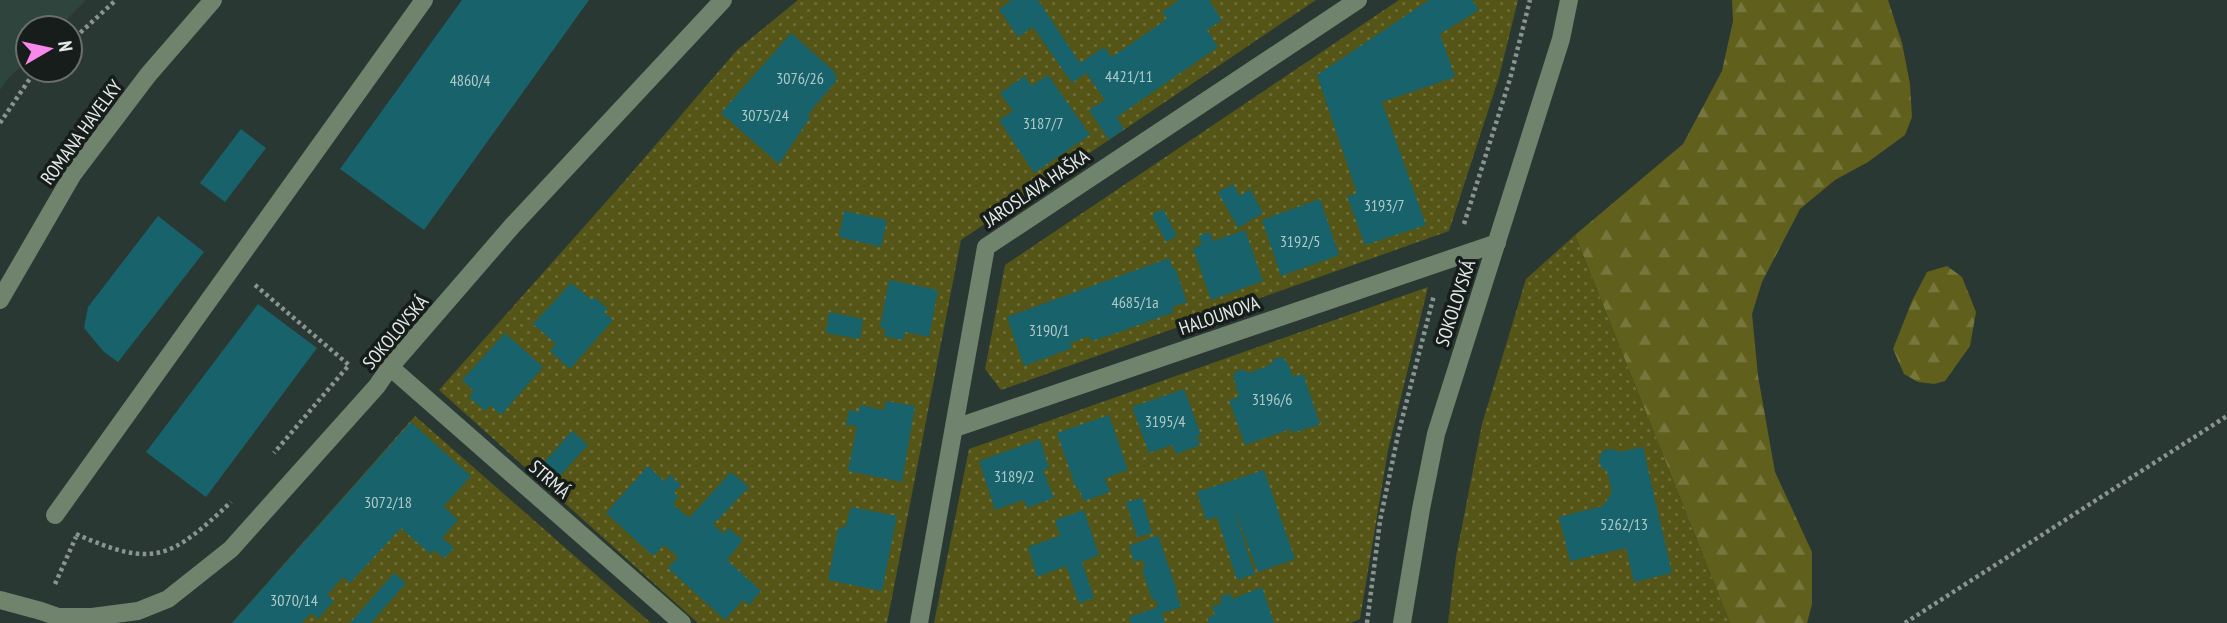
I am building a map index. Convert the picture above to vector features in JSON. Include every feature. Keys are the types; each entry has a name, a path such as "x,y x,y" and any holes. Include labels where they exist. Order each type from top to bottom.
{"street":[{"name":"ROMANA HAVELKY","path":"0,300 73,174 148,75 213,0"},
{"path":"55,515 424,0"},
{"name":"SOKOLOVSKÁ","path":"0,600 41,611 59,620 138,611 168,599 232,549 377,386 390,367 513,225 723,0"},
{"name":"JAROSLAVA HAŠKA","path":"919,623 986,247 1358,0"},
{"name":"SOKOLOVSKÁ","path":"1402,623 1436,435 1561,39 1569,0"},
{"name":"HALOUNOVA","path":"955,428 1497,243"},
{"name":"STRMÁ","path":"390,367 682,623"}],"path":[{"path":"84,29 116,0"},
{"path":"1462,230 1510,79 1530,0"},
{"path":"0,123 26,84"},
{"path":"1367,623 1380,521 1398,435 1442,261"},
{"path":"233,266 349,365 273,454"},
{"path":"1905,623 2227,416"},
{"path":"55,515 77,535 128,554 155,555 182,545 240,494"},
{"path":"55,584 77,535"}],"shaded area":[{"path":"0,0 86,0 72,14 14,14 14,73 0,90"},
{"path":"798,0 1316,0 961,240 887,623 698,623 439,390 737,50"},
{"path":"1399,0 1518,0 1499,77 1449,231 1001,390 985,369 1005,265"},
{"path":"1575,235 1730,623 1448,623 1456,557 1482,424 1526,279"},
{"path":"1428,287 1388,450 1360,619 1350,623 934,623 969,449"},
{"path":"415,416 651,623 232,623"}],"green space":[{"path":"1732,0 1888,0 1902,43 1910,84 1912,117 1905,135 1868,162 1835,180 1800,209 1762,282 1752,314 1758,376 1775,472 1812,552 1812,604 1807,623 1730,623 1575,235 1683,144 1722,71 1733,21"},
{"path":"1947,266 1962,277 1976,312 1970,346 1945,381 1934,384 1918,382 1904,374 1893,349 1927,272"}],"building":[{"path":"462,0 589,0 424,230 340,169"},
{"path":"1012,0 1038,0 1080,63 1104,47 1112,57 1167,19 1162,12 1179,0 1209,0 1222,20 1207,30 1218,47 1117,117 1124,129 1109,140 1089,110 1105,100 1086,73 1072,83 1033,27 1018,37 999,9"},
{"path":"1429,0 1472,0 1479,10 1440,34 1455,77 1382,102 1426,225 1365,245 1347,196 1357,193 1317,75"},
{"path":"791,33 836,73 834,75 838,79 808,114 811,116 779,164 721,113"},
{"path":"1048,75 1090,135 1034,173 999,120 1013,111 1000,93 1025,76 1031,86"},
{"path":"241,129 266,148 225,202 200,183"},
{"path":"1233,184 1240,196 1250,189 1263,213 1238,228 1218,192"},
{"path":"1320,199 1339,255 1281,276 1262,220"},
{"path":"1163,209 1177,236 1166,242 1152,215"},
{"path":"844,211 887,220 881,247 839,237"},
{"path":"158,216 204,252 118,362 104,352 84,328 88,307"},
{"path":"1245,230 1263,281 1211,300 1193,248 1202,245 1199,236 1210,232 1213,241"},
{"path":"1169,258 1187,302 1172,307 1174,312 1091,341 1089,336 1070,343 1072,348 1024,366 1007,317"},
{"path":"889,280 938,290 929,337 905,332 903,340 884,336 886,329 880,328"},
{"path":"571,283 608,309 604,312 613,320 570,369 550,351 556,344 533,324"},
{"path":"258,304 317,348 206,497 146,452"},
{"path":"829,312 863,319 860,339 826,333"},
{"path":"505,333 543,367 501,415 490,405 485,411 469,397 474,391 462,380"},
{"path":"1281,357 1287,362 1293,377 1303,374 1320,424 1293,433 1291,429 1245,445 1229,400 1239,397 1233,375 1239,370 1249,373 1270,365 1274,359"},
{"path":"1184,389 1201,435 1197,436 1200,445 1176,454 1172,445 1149,453 1132,407"},
{"path":"886,401 915,406 902,482 848,471 857,426 846,425 849,410 859,412 860,405 884,410"},
{"path":"1109,415 1128,470 1105,478 1110,492 1084,501 1078,487 1076,488 1057,433"},
{"path":"411,422 471,476 444,506 436,499 458,520 442,538 454,548 444,558 435,551 429,553 401,528 350,583 343,577 327,595 334,601 318,619 311,613 302,623 232,623"},
{"path":"572,431 588,445 549,488 534,474"},
{"path":"1040,439 1049,468 1043,470 1054,498 1027,508 1024,500 995,510 979,461"},
{"path":"1643,447 1672,573 1634,582 1626,548 1570,561 1559,517 1603,506 1612,492 1607,471 1601,467 1599,458 1604,450 1613,449 1619,452"},
{"path":"648,466 664,481 670,475 681,485 674,492 678,497 673,504 689,518 731,472 749,487 713,525 724,534 728,528 743,540 727,560 761,591 749,605 743,600 725,620 668,568 678,557 664,545 653,556 606,513"},
{"path":"1264,470 1295,559 1258,572 1232,503 1255,574 1237,580 1217,517 1206,520 1197,492"},
{"path":"1142,498 1152,533 1137,537 1126,502"},
{"path":"851,507 897,516 882,591 828,580 838,529 846,526"},
{"path":"1084,510 1099,555 1082,562 1094,598 1079,603 1066,566 1037,577 1028,547 1060,536 1055,520"},
{"path":"1158,535 1181,607 1162,613 1165,623 1131,623 1129,617 1158,607 1155,599 1152,600 1142,569 1145,568 1142,559 1134,562 1129,546"},
{"path":"394,573 406,583 371,623 350,623"},
{"path":"1262,587 1274,623 1209,623 1207,618 1215,615 1212,607 1222,603 1220,597 1230,593 1232,599"}]}
